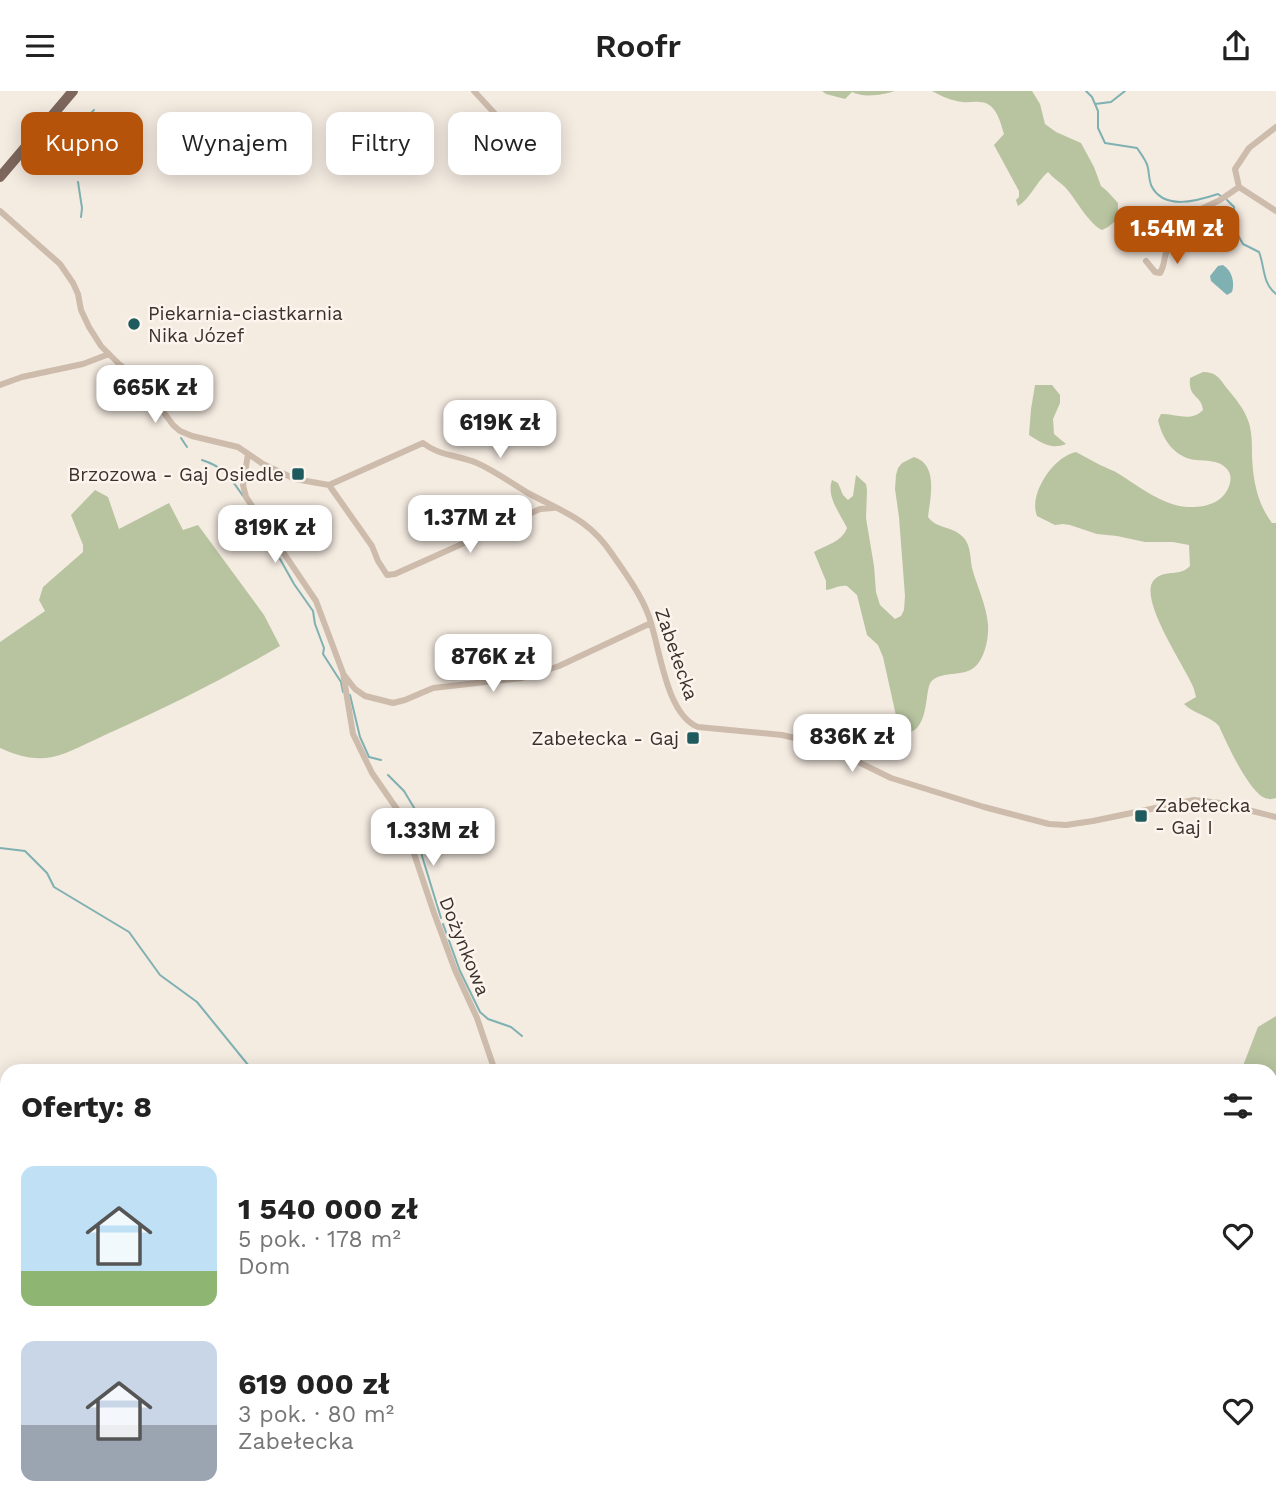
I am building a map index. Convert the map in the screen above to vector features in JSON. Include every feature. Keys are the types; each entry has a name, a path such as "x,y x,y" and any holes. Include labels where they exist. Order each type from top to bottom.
{"main road":[{"path":"0,177 71,92"}],"street":[{"path":"474,91 493,112"},
{"path":"1276,127 1249,148 1235,169 1239,187 1276,211"},
{"path":"1136,221 1159,232 1172,230 1199,210 1239,187"},
{"path":"1146,261 1155,272 1160,273 1169,246 1199,210"},
{"path":"0,211 60,264 73,283 81,310 101,346 139,379 161,411 180,431 204,440 231,444 263,464 295,479 329,485 372,546 387,575 396,574 540,509 555,508"},
{"path":"0,385 22,377 83,365 109,354"},
{"name":"Zabełecka","path":"329,485 423,443 440,454 460,457 480,465 576,518 595,532 633,586 647,611 673,699 682,716 698,727 782,735 803,740 842,754 891,778 1049,824 1066,825 1093,821 1194,800 1220,803 1276,817"},
{"name":"Dożynkowa","path":"248,454 243,485 246,497 316,601 343,673 353,734 372,773 401,815 434,913 493,1064"},
{"path":"343,673 355,689 365,696 393,703 433,688 523,678 559,666 651,623"}],"green space":[{"path":"822,91 895,91 873,95 852,92 845,99"},
{"path":"932,91 1032,91 1040,104 1045,124 1081,143 1101,186 1118,203 1118,219 1102,230 1097,227 1065,187 1048,172 1018,206 1016,200 1019,191 994,145 1004,134 993,109 985,103 955,101"},
{"path":"1203,372 1219,378 1245,413 1251,431 1257,491 1267,515 1272,523 1276,523 1276,798 1272,799 1265,798 1252,786 1219,726 1184,704 1196,697 1194,689 1164,633 1152,601 1151,588 1159,576 1182,571 1190,566 1189,545 1145,542 1097,534 1070,525 1055,525 1037,516 1035,507 1036,497 1045,477 1059,461 1076,452 1169,503 1194,507 1219,500 1230,483 1228,470 1212,461 1182,456 1166,440 1158,420 1161,414 1188,417 1203,410 1191,390 1190,378"},
{"path":"1035,385 1052,385 1060,395 1060,403 1053,419 1054,434 1066,444 1051,446 1029,435"},
{"path":"914,457 922,461 930,474 928,517 936,524 960,534 968,545 972,568 986,611 988,631 985,650 976,666 932,681 921,722 912,732 904,733 897,720 883,657 878,645 867,635 857,595 847,586 826,590 826,581 814,552 838,540 847,528 832,499 832,480 838,483 848,500 853,496 856,475 866,484 866,518 880,605 895,619 901,616 905,596 896,475 902,463"},
{"path":"95,490 108,497 119,529 169,503 183,530 198,525 264,615 280,646 195,693 72,750 45,758 19,755 0,748 0,642 45,611 39,600 43,587 83,552 83,545 71,515"},
{"path":"1276,1016 1276,1064 1244,1064 1258,1027"}],"water":[{"path":"1223,265 1229,270 1233,281 1232,292 1227,295 1211,281 1210,276 1218,266"}],"waterway":[{"path":"1086,91 1098,111 1098,128 1105,143 1137,148 1146,163 1151,185 1156,193 1172,201 1181,202 1218,194 1222,197"},
{"path":"1095,104 1111,102 1125,91"},
{"path":"78,182 81,217"},
{"path":"1227,200 1234,207 1235,230 1243,244 1259,252 1266,280 1276,294"},
{"path":"181,438 187,447"},
{"path":"202,460 226,473 243,496"},
{"path":"261,524 269,542"},
{"path":"280,559 313,611 324,648 323,654 341,682 343,692"},
{"path":"350,695 360,737 369,757 381,760"},
{"path":"388,775 404,791 419,816 422,856 441,918"},
{"path":"0,848 25,851 47,873 54,887 129,932 160,975 197,1002 247,1064"},
{"path":"443,924 460,971 480,1012 488,1019 511,1027 522,1036"}],"place":[{"name":"Piekarnia-ciastkarnia Nika Józef","path":"134,324"},
{"name":"Brzozowa - Gaj Osiedle","path":"298,474"},
{"name":"Zabełecka - Gaj","path":"693,738"},
{"name":"Zabełecka - Gaj I","path":"1141,816"}]}
